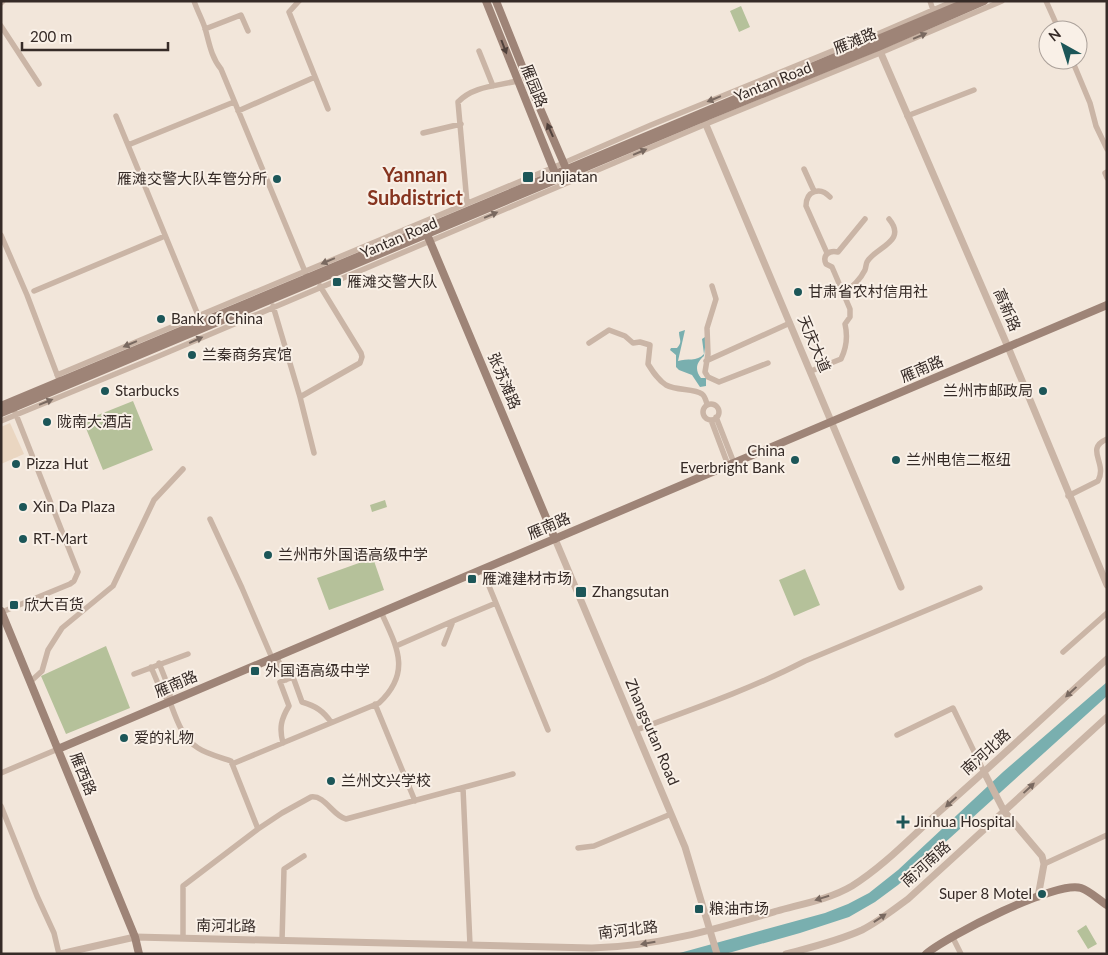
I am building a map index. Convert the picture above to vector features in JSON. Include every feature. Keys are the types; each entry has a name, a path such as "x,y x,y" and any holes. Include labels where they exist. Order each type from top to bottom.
{"main road":[{"name":"雁园路","path":"486,1 556,177"},
{"name":"Yantan Road","path":"878,47 930,14 969,1"},
{"name":"雁滩路","path":"567,169 703,118 878,47 984,1"},
{"name":"雁园路","path":"500,3 526,76 567,169"},
{"name":"Yantan Road","path":"1,406 309,281 556,177 567,169"},
{"name":"张苏滩路","path":"426,232 555,539"},
{"name":"Yantan Road","path":"1,413 15,411 60,382 214,313 309,281"},
{"name":"雁南路","path":"58,749 1107,305"},
{"name":"雁西路","path":"1,612 136,937 139,950"},
{"path":"926,954 952,936 1038,897 1066,888 1080,888 1107,905"}],"street":[{"path":"194,1 205,29 207,41 221,69 309,281"},
{"path":"299,1 289,12 328,109"},
{"path":"930,1 930,14"},
{"name":"Yantan Road","path":"60,382 198,315 214,313 305,270 426,232 467,203 556,177 567,169 650,125 930,14 954,1"},
{"path":"878,47 1002,1"},
{"path":"1046,1 1055,20"},
{"path":"205,29 241,15 248,31"},
{"path":"1,26 39,84"},
{"name":"高新路","path":"878,47 1008,347 1068,496 1107,585"},
{"path":"479,52 493,86"},
{"path":"1076,70 1090,103 1096,126 1107,149"},
{"path":"238,111 315,77"},
{"path":"467,203 458,102 464,96 486,86 517,81"},
{"path":"908,116 974,90"},
{"path":"128,145 234,102"},
{"path":"116,116 198,315"},
{"name":"Yantan Road","path":"1,421 15,411 159,356 320,286 426,232 703,118"},
{"name":"天庆大道","path":"703,118 901,586"},
{"path":"423,133 461,124"},
{"path":"804,169 814,191"},
{"path":"1107,172 1105,173 1107,178"},
{"path":"827,253 806,206 808,197 814,191 823,191 830,197"},
{"path":"811,371 841,358 847,342 845,324 851,313 832,267 824,262 824,257 832,251 838,252 865,219"},
{"path":"843,293 852,288 860,278 867,261 890,242 893,237 894,227 888,219"},
{"path":"1,235 27,295 60,382"},
{"path":"34,291 165,236"},
{"path":"300,397 347,371 362,360 361,353 320,286"},
{"path":"712,286 716,299 707,328 708,354 705,372 713,380 720,382 768,363"},
{"path":"273,306 300,397 314,453"},
{"path":"706,361 790,323"},
{"path":"589,343 609,330 625,336 633,342 650,345 648,364 657,378 677,390 700,393 704,396 707,404"},
{"path":"707,404 716,406 719,412 714,419"},
{"path":"707,404 703,409 703,415 708,419 714,419"},
{"path":"1,612 70,584 74,581 78,572 15,411"},
{"path":"714,419 731,464"},
{"path":"1068,496 1098,481 1102,471 1097,448 1101,442 1107,439"},
{"path":"30,682 44,667 48,650 62,628 113,586 154,500 183,469"},
{"path":"210,519 286,680"},
{"name":"Zhangsutan Road","path":"555,539 685,847 717,954"},
{"path":"482,570 548,730"},
{"path":"636,730 788,670 805,661 980,588"},
{"path":"396,646 496,603"},
{"path":"232,764 375,704 389,693 396,678 399,664 396,646 381,612"},
{"path":"1064,652 1107,613"},
{"path":"444,644 453,621"},
{"path":"134,674 159,663 188,654"},
{"name":"南河北路","path":"59,954 136,937 470,945 513,950 618,948 710,931 830,896 851,886 872,872 986,776 1107,659"},
{"path":"159,663 170,690 170,702"},
{"path":"151,667 162,693 170,702 184,734 191,743 199,750 231,762 258,829"},
{"path":"283,742 280,733 281,724 289,706 280,682 293,677 302,702 314,705 324,712 331,722"},
{"path":"375,704 415,801"},
{"path":"897,734 953,708 1004,811 1042,856 1044,864 1038,897"},
{"name":"南河南路","path":"786,954 838,939 863,929 908,899 1107,717"},
{"name":"雁南路","path":"1,773 58,749"},
{"path":"183,938 183,886 258,829 311,797 316,796 336,814 346,819 513,774"},
{"path":"463,788 470,945"},
{"path":"1,806 37,896 54,932 59,954"},
{"path":"578,848 594,846 671,814"},
{"path":"1044,864 1107,835"},
{"path":"282,941 284,869 304,856"},
{"path":"952,936 961,954"}],"green space":[{"path":"741,6 750,27 739,32 730,11"},
{"path":"133,401 153,450 103,470 83,421"},
{"path":"385,500 387,507 372,512 370,505"},
{"path":"373,558 384,590 329,610 317,578"},
{"path":"805,569 820,605 794,616 779,580"},
{"path":"106,646 130,708 66,734 41,676"},
{"path":"1086,925 1097,944 1088,949 1077,931"}],"shaded area":[{"path":"10,423 24,454 1,464 1,427"}],"water":[{"path":"685,330 678,361 695,359 704,354 702,339 705,337 704,356 698,363 697,369 701,378 706,378 706,386 700,387 692,375 676,367 676,355 670,350 679,346 679,332"},
{"path":"1107,682 1107,696 898,885 875,902 849,917 725,954 676,954 825,913 869,893 898,870 1003,772"}],"place":[{"name":"Junjiatan","path":"528,177"},
{"name":"雁滩交警大队车管分所","path":"277,179"},
{"name":"雁滩交警大队","path":"337,282"},
{"name":"甘肃省农村信用社","path":"798,292"},
{"name":"Bank of China","path":"161,319"},
{"name":"兰秦商务宾馆","path":"192,355"},
{"name":"Starbucks","path":"105,391"},
{"name":"兰州市邮政局","path":"1043,391"},
{"name":"陇南大酒店","path":"47,422"},
{"name":"China Everbright Bank","path":"795,460"},
{"name":"兰州电信二枢纽","path":"896,460"},
{"name":"Pizza Hut","path":"16,464"},
{"name":"Xin Da Plaza","path":"23,507"},
{"name":"RT-Mart","path":"23,539"},
{"name":"兰州市外国语高级中学","path":"268,555"},
{"name":"雁滩建材市场","path":"472,579"},
{"name":"Zhangsutan","path":"581,592"},
{"name":"欣大百货","path":"14,605"},
{"name":"外国语高级中学","path":"255,671"},
{"name":"爱的礼物","path":"124,738"},
{"name":"兰州文兴学校","path":"331,781"},
{"name":"Jinhua Hospital","path":"903,822"},
{"name":"Super 8 Motel","path":"1042,894"},
{"name":"粮油市场","path":"699,909"}],"district":[{"name":"Yannan Subdistrict","path":"415,186"}]}
